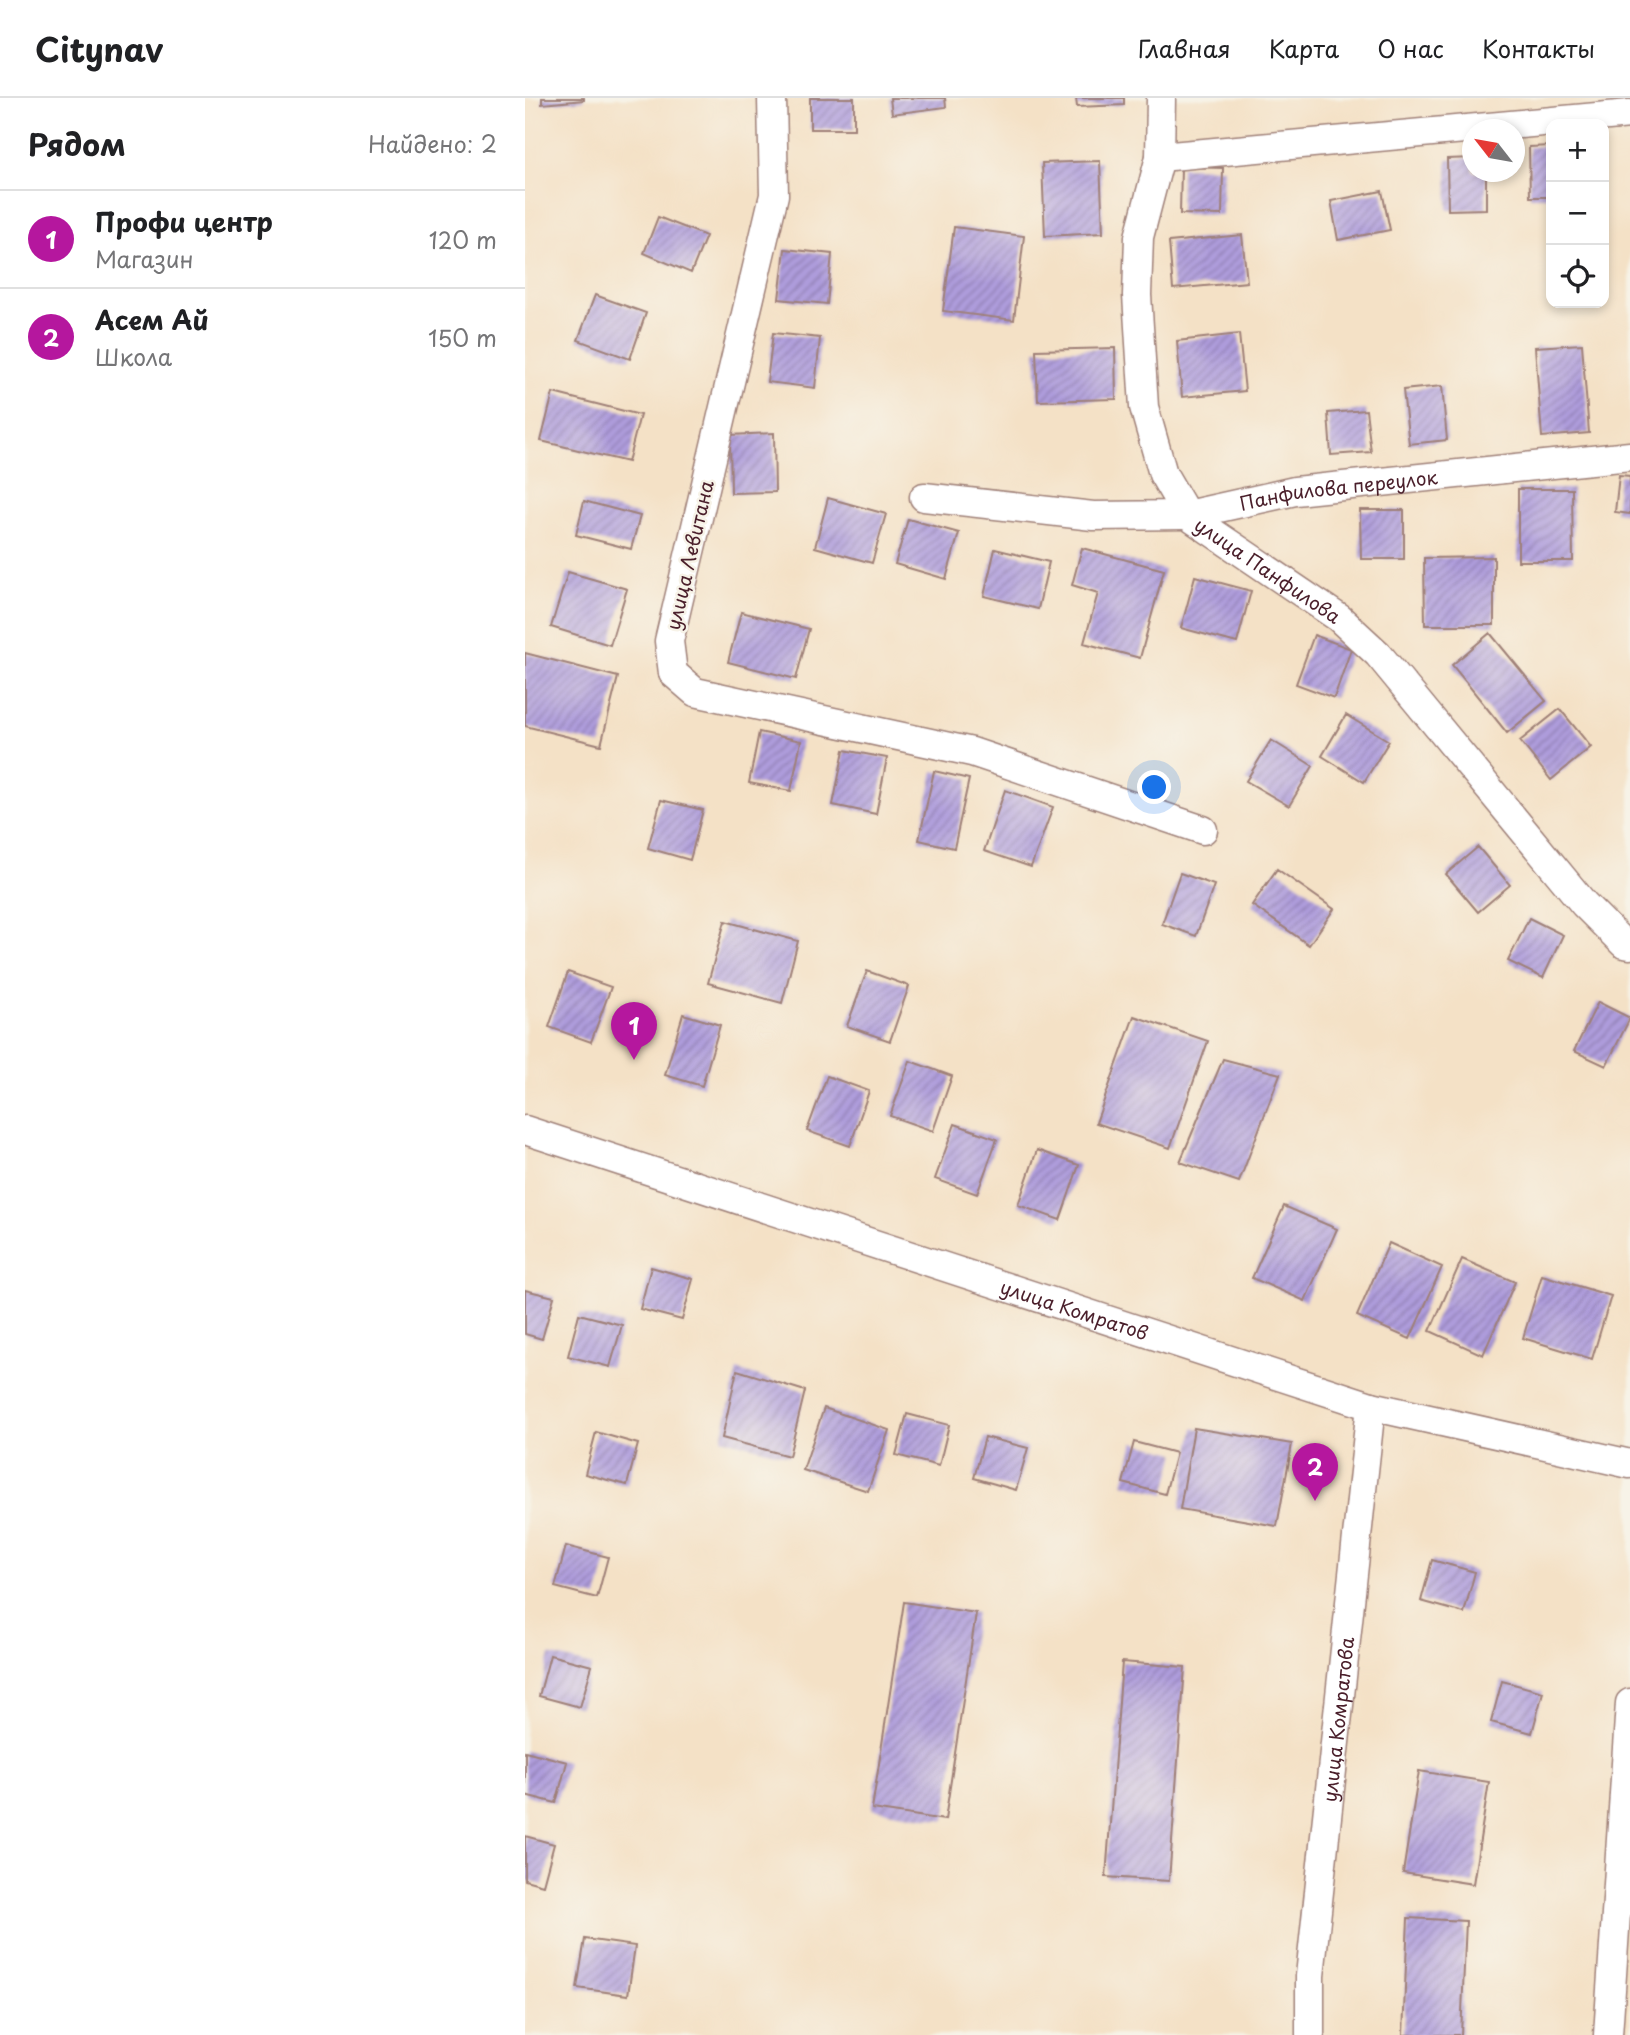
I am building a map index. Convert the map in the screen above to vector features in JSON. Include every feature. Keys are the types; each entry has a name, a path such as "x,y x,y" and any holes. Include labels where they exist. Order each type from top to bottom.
{"street":[{"name":"улица Левитана","path":"772,98 774,195 669,641 673,673 695,692 972,752 1203,830"},
{"name":"улица Панфилова","path":"1161,98 1160,157 1139,237 1137,295 1144,407 1163,474 1187,515 1339,618 1378,654 1584,904 1624,944 1630,946"},
{"path":"1160,157 1630,114"},
{"name":"Панфилова переулок","path":"924,497 1093,516 1187,515 1295,491 1630,456"},
{"name":"улица Комратов","path":"525,1130 1371,1406 1630,1464"},
{"name":"улица Комратова","path":"1310,2035 1310,1976 1371,1406"},
{"path":"1608,2035 1630,1703"}],"building":[{"path":"542,98 584,98 584,100 542,104"},
{"path":"810,98 854,98 854,129 810,129"},
{"path":"890,98 945,98 946,107 892,114"},
{"path":"1076,98 1124,98 1124,105 1077,107"},
{"path":"1546,146 1546,197 1530,197 1529,147"},
{"path":"1462,158 1462,182 1486,182 1486,209 1448,210 1447,159"},
{"path":"1100,161 1103,233 1045,236 1042,163"},
{"path":"1181,167 1223,168 1222,215 1180,214"},
{"path":"1382,191 1390,230 1338,240 1331,201"},
{"path":"658,217 706,236 691,273 644,253"},
{"path":"954,227 1024,236 1014,320 943,311"},
{"path":"1242,235 1247,282 1173,289 1169,242"},
{"path":"785,249 832,254 827,304 779,299"},
{"path":"595,295 646,313 630,359 578,340"},
{"path":"773,333 820,338 815,388 767,382"},
{"path":"1239,334 1245,391 1182,397 1177,341"},
{"path":"1582,344 1589,433 1542,437 1535,347"},
{"path":"1115,348 1116,399 1038,401 1036,350"},
{"path":"1442,386 1447,440 1409,444 1403,390"},
{"path":"553,393 640,415 628,462 541,441"},
{"path":"1366,410 1371,452 1331,455 1328,413"},
{"path":"774,433 775,492 731,493 730,435"},
{"path":"1619,475 1630,476 1630,514 1615,512"},
{"path":"1518,489 1572,489 1573,561 1518,561"},
{"path":"828,498 886,514 872,563 815,547"},
{"path":"584,501 640,516 631,549 576,535"},
{"path":"1360,510 1404,510 1404,559 1361,559"},
{"path":"908,519 959,533 946,579 895,564"},
{"path":"1082,548 1164,570 1140,658 1084,643 1098,593 1072,585"},
{"path":"995,549 1049,562 1038,609 984,596"},
{"path":"1494,557 1494,625 1425,625 1424,558"},
{"path":"568,572 627,589 610,645 551,627"},
{"path":"1195,576 1251,591 1237,643 1181,628"},
{"path":"741,612 809,629 796,679 728,662"},
{"path":"1490,633 1546,701 1507,733 1452,665"},
{"path":"1314,635 1351,649 1334,698 1296,684"},
{"path":"525,653 618,677 601,745 525,726"},
{"path":"1560,709 1591,747 1551,780 1520,741"},
{"path":"1346,715 1389,741 1364,782 1322,756"},
{"path":"759,732 801,741 791,791 749,783"},
{"path":"1271,740 1313,766 1289,806 1246,781"},
{"path":"844,750 887,758 876,814 833,805"},
{"path":"934,771 969,779 954,848 919,840"},
{"path":"1005,790 1053,807 1031,867 984,851"},
{"path":"661,800 703,810 690,860 648,848"},
{"path":"1478,847 1510,885 1478,912 1446,874"},
{"path":"1277,869 1334,909 1309,945 1252,905"},
{"path":"1180,873 1214,885 1196,936 1162,924"},
{"path":"1529,918 1563,935 1543,978 1508,961"},
{"path":"725,921 798,941 782,1003 708,983"},
{"path":"867,971 909,986 890,1041 847,1026"},
{"path":"568,972 611,987 591,1042 549,1027"},
{"path":"1598,1002 1630,1018 1606,1066 1574,1051"},
{"path":"683,1014 720,1025 702,1086 665,1075"},
{"path":"1134,1016 1208,1041 1170,1148 1096,1123"},
{"path":"1223,1059 1280,1074 1239,1182 1180,1162"},
{"path":"910,1061 952,1076 933,1131 890,1116"},
{"path":"827,1076 869,1091 850,1146 807,1131"},
{"path":"955,1124 997,1139 977,1194 935,1179"},
{"path":"1037,1150 1079,1165 1060,1220 1018,1205"},
{"path":"1284,1206 1337,1229 1305,1301 1252,1278"},
{"path":"1389,1243 1442,1267 1410,1339 1357,1316"},
{"path":"1462,1259 1515,1282 1483,1355 1430,1331"},
{"path":"651,1267 693,1279 682,1320 640,1309"},
{"path":"1542,1275 1611,1296 1592,1359 1523,1338"},
{"path":"525,1290 554,1297 542,1339 525,1334"},
{"path":"579,1314 622,1325 610,1367 568,1356"},
{"path":"737,1370 805,1391 789,1456 722,1438"},
{"path":"824,1408 889,1430 868,1491 803,1470"},
{"path":"907,1414 949,1425 939,1466 896,1455"},
{"path":"1194,1428 1292,1444 1277,1526 1180,1509"},
{"path":"596,1432 638,1444 627,1485 585,1474"},
{"path":"985,1437 1028,1448 1016,1490 974,1478"},
{"path":"1134,1442 1176,1453 1165,1494 1123,1483"},
{"path":"566,1546 608,1557 597,1598 555,1587"},
{"path":"1432,1560 1475,1572 1464,1613 1421,1601"},
{"path":"904,1602 976,1613 945,1820 872,1809"},
{"path":"550,1655 592,1666 580,1707 539,1696"},
{"path":"1122,1662 1185,1667 1169,1881 1106,1877"},
{"path":"1502,1681 1543,1692 1532,1733 1491,1722"},
{"path":"525,1751 567,1762 556,1803 525,1795"},
{"path":"1419,1771 1489,1782 1473,1884 1403,1873"},
{"path":"525,1836 554,1844 543,1885 525,1880"},
{"path":"1408,1918 1466,1921 1461,2035 1403,2035"},
{"path":"585,1939 635,1946 628,1995 577,1988"}],"place":[{"name":"Профи центр","path":"634,1060"},
{"name":"Асем Ай","path":"1315,1501"}]}
